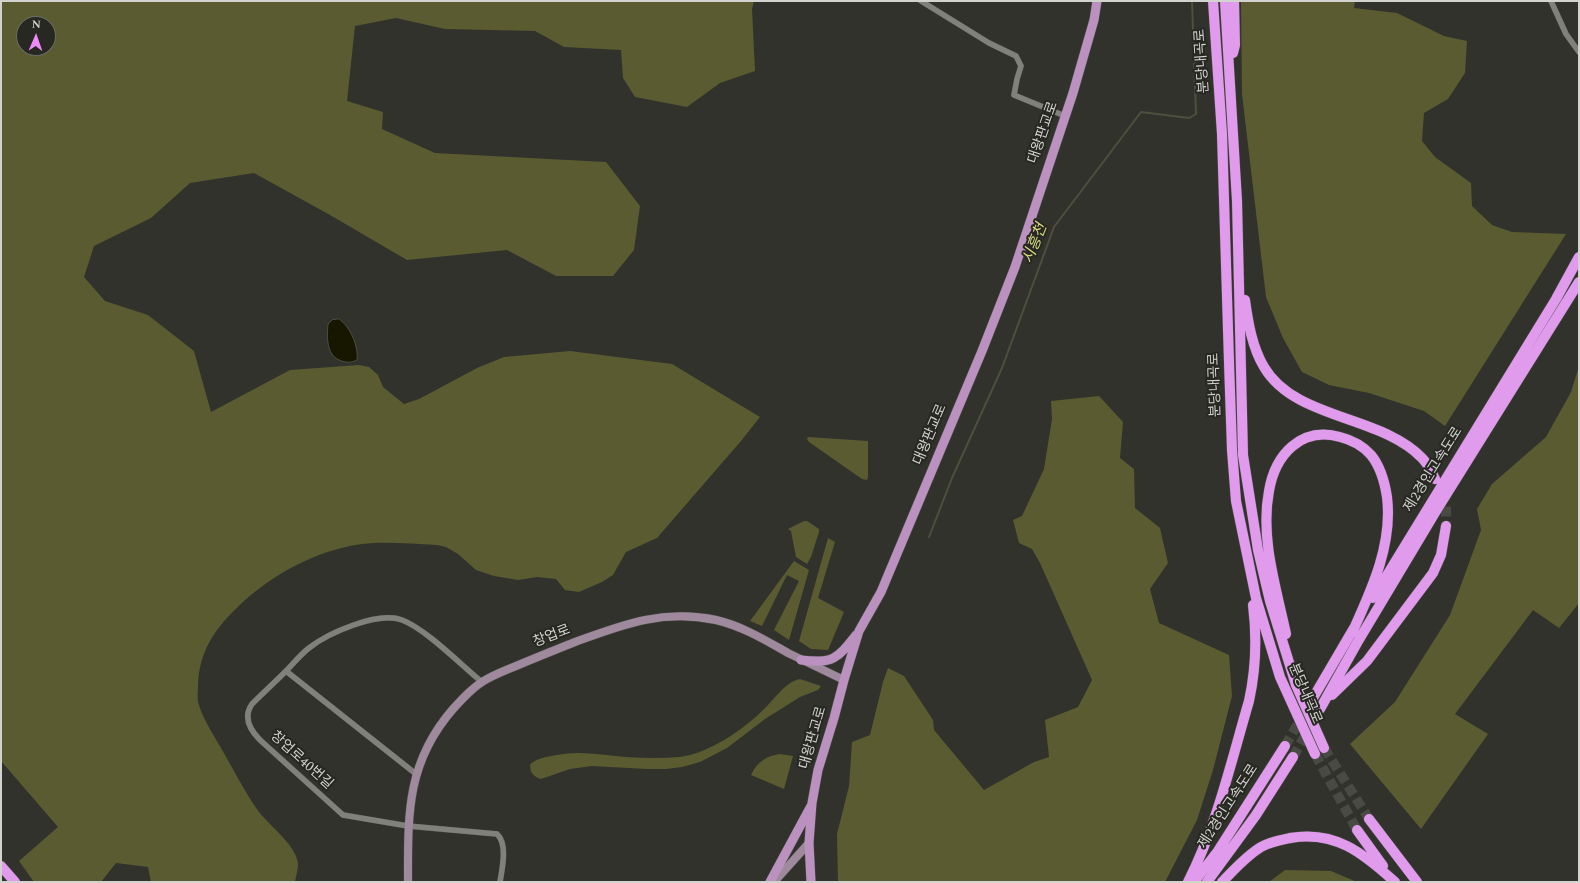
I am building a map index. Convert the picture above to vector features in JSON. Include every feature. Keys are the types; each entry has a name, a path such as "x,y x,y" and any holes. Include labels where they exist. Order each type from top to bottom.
{"highway":[{"name":"분당내곡로","path":"1213,1 1222,134 1232,450 1236,501 1256,598 1280,677 1315,754"},
{"name":"분당내곡로","path":"1225,1 1237,201 1243,455 1260,558 1270,601 1296,685 1324,748"},
{"path":"1230,68 1235,45 1234,1"},
{"name":"제2경인고속도로","path":"1313,698 1552,306 1579,257"},
{"path":"1239,263 1252,337 1263,365 1273,379 1288,392 1321,409 1359,423 1399,441 1422,458 1435,478"},
{"name":"제2경인고속도로","path":"1446,526 1441,555 1433,573 1367,661 1322,706 1357,643 1436,510 1579,282"},
{"path":"1296,685 1267,543 1267,503 1271,479 1280,459 1302,439 1320,434 1338,436 1351,440 1372,456 1381,475 1387,498 1384,548 1378,574 1352,633"},
{"path":"1188,882 1210,831 1221,798 1252,685 1256,653 1256,635 1247,557"},
{"name":"제2경인고속도로","path":"1194,882 1218,851 1285,746"},
{"name":"제2경인고속도로","path":"1207,882 1256,815 1293,757"},
{"path":"1369,819 1417,882"},
{"path":"1357,830 1395,882"},
{"path":"1222,882 1243,860 1261,847 1285,839 1309,836 1332,839 1354,850 1377,866 1395,882"},
{"path":"1,866 15,882"},
{"path":"1,874 7,882"}],"main road":[{"name":"대왕판교로","path":"811,882 809,844 812,803 818,770 859,631 881,592 982,351 1015,267 1085,53 1094,20 1097,1"},
{"path":"801,660 825,661 836,657 859,631"},
{"path":"770,882 812,803"}],"street":[{"path":"921,1 989,43 1016,56 1021,66 1016,79 1014,95 1065,116"},
{"path":"1552,1 1566,34 1579,52"},
{"name":"창업로","path":"408,882 408,826 411,794 416,774 431,738 458,704 482,682 493,676 557,649 613,628 657,617 694,617 717,621 764,639 801,660 844,680"},
{"name":"창업로40번길","path":"482,682 407,622 392,618 376,619 332,635 308,649 250,707 248,712 248,721 254,734 342,814 408,826 496,834 502,840 500,882"},
{"path":"286,671 416,774"},
{"path":"774,882 809,844"}],"green space":[{"path":"1,1 754,1 752,9 755,71 720,83 687,107 635,97 623,78 621,50 564,47 535,31 445,29 396,18 355,26 347,101 383,112 382,129 435,153 606,162 640,206 634,250 613,276 556,276 507,250 407,260 254,173 190,183 151,218 94,246 84,277 105,301 148,315 194,351 211,412 290,370 359,365 369,367 378,375 383,387 404,404 419,399 477,368 504,357 570,351 672,364 760,417 657,538 626,552 613,575 602,582 579,592 565,590 556,579 537,577 518,580 494,576 476,570 458,554 446,547 405,543 373,543 338,549 320,555 287,570 257,590 225,620 211,639 202,661 199,673 198,701 206,721 250,798 259,812 293,850 298,864 295,882 151,882 148,867 116,863 101,882 34,882 19,861 58,827 1,761"},
{"path":"1241,1 1355,1 1354,8 1397,13 1444,36 1467,41 1465,73 1448,99 1424,113 1422,141 1435,157 1471,183 1472,206 1492,225 1512,232 1566,234 1445,426 1424,411 1369,393 1329,385 1302,372 1283,338 1266,297 1242,94"},
{"path":"1579,366 1579,603 1559,628 1533,610 1455,714 1488,734 1421,829 1350,744 1395,702 1450,615 1481,530 1477,509 1492,484 1546,437 1571,392"},
{"path":"1099,396 1123,422 1120,458 1134,469 1135,508 1160,528 1168,563 1150,589 1159,623 1229,655 1232,696 1213,770 1197,820 1165,882 838,882 837,834 849,786 852,742 870,735 888,668 904,676 933,720 934,730 984,790 1034,762 1049,757 1045,720 1078,707 1092,680 1040,563 1032,549 1019,543 1013,520 1022,516 1044,469 1052,419 1051,401"},
{"path":"808,437 868,441 867,480 862,479 809,442 807,439"},
{"path":"807,521 819,529 811,557 807,564 796,557 791,531 788,529"},
{"path":"828,538 835,542 818,598 844,612 828,650 811,649 799,641"},
{"path":"794,561 809,570 789,640 774,630 799,581 787,575 762,626 750,621"},
{"path":"800,679 821,686 818,690 800,697 765,719 727,748 700,762 682,767 666,769 592,766 570,769 541,779 534,776 531,770 530,765 533,762 545,757 560,754 582,753 661,758 679,757 702,751 724,740 746,725 755,718 785,687"},
{"path":"780,754 793,756 784,789 751,775 762,760 770,756"},
{"path":"1285,870 1331,871 1357,882 1269,882"}],"shaded area":[{"path":"339,319 347,327 353,337 357,349 357,360 355,361 344,362 339,360 332,354 328,344 328,324 332,320"}],"waterway":[{"name":"시흥천","path":"929,537 952,478 1002,368 1054,227 1141,112 1189,118 1196,114 1192,1"}],"tunnel":[{"path":"1442,492 1446,505 1446,526"},
{"path":"1285,746 1313,698"},
{"path":"1293,757 1320,709"},
{"path":"1324,748 1369,819"},
{"path":"1315,754 1357,830"}]}
